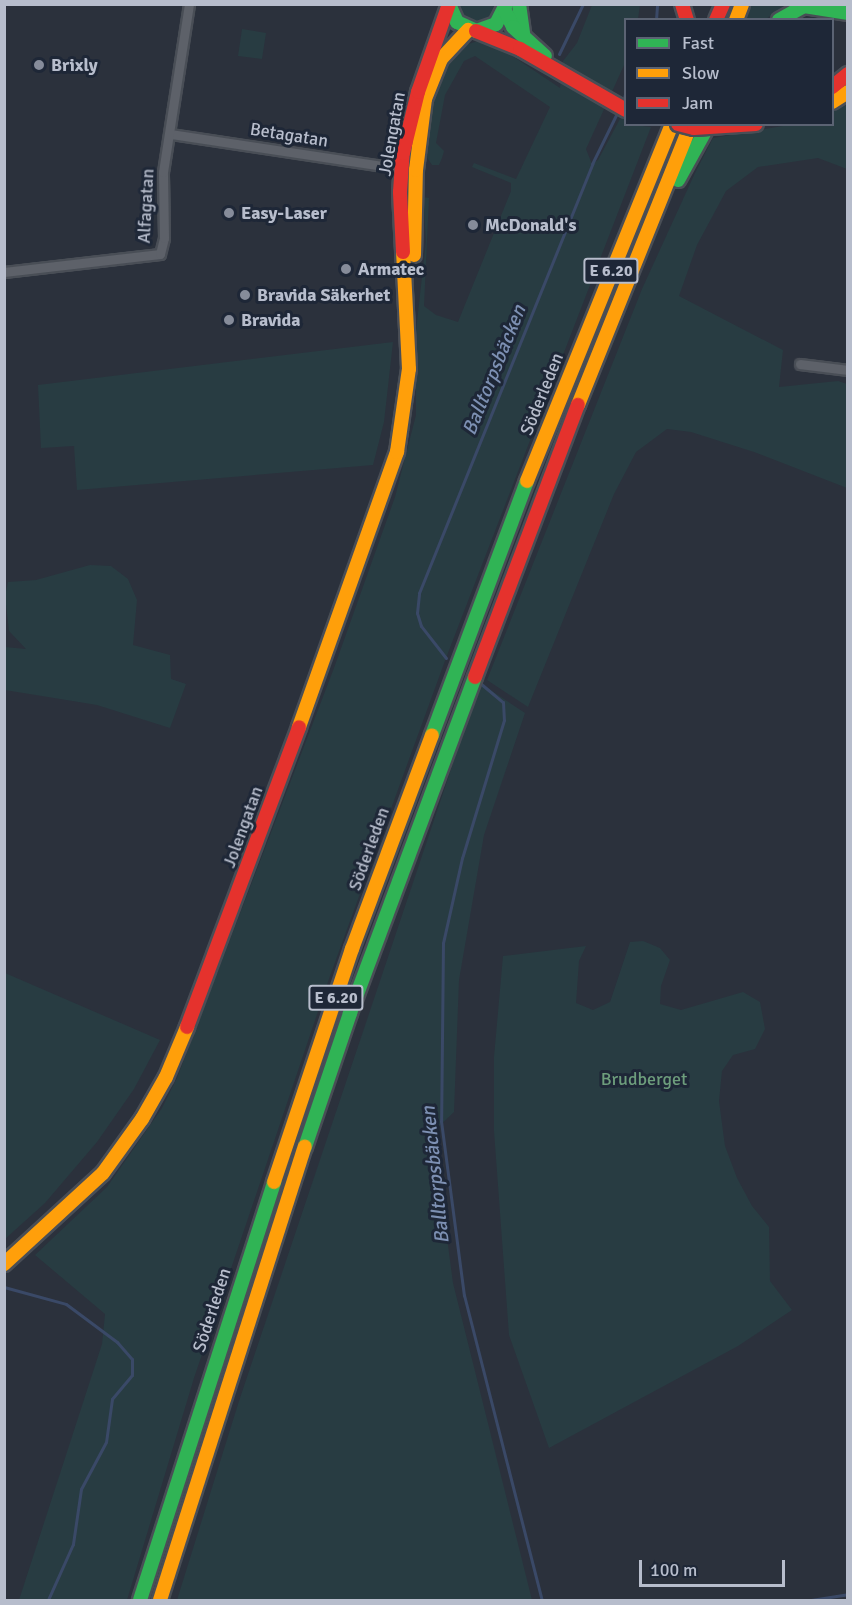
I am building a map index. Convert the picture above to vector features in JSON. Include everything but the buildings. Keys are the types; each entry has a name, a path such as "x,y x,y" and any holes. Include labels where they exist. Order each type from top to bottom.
{"main road":[{"path":"449,4 454,19 472,30 559,71 624,109"},
{"name":"Jolengatan","path":"4,1264 103,1173 142,1119 180,1048 387,487 404,417 410,347 402,169 418,92 449,4"},
{"path":"519,4 519,22 527,41"},
{"path":"717,18 723,4"},
{"path":"783,18 804,6 848,13"},
{"path":"506,8 527,41 559,71"},
{"name":"Jolengatan","path":"410,347 413,336 421,122 434,73 447,50 472,30 492,27 506,8"},
{"path":"834,85 848,74"},
{"path":"834,101 848,92"},
{"name":"Söderleden","path":"140,1600 225,1328 360,928 507,531 669,126"},
{"path":"686,126 694,128 725,126"},
{"name":"Söderleden","path":"160,1600 232,1366 350,1013 519,556 690,126"},
{"path":"650,227 708,126"}],"street":[{"name":"Alfagatan","path":"4,272 159,254 164,238 161,185 171,134 189,4"},
{"name":"Betagatan","path":"171,134 402,169"},
{"path":"800,364 848,370"}],"green space":[{"path":"499,4 490,19 475,23 461,15 457,5"},
{"path":"592,5 640,5 638,18 624,18 624,65 586,149 592,164 598,160 621,117 624,118 624,126 651,127 446,658 330,976 194,1378 127,1600 19,1600 102,1344 105,1314 35,1255 107,1187 162,1108 177,1078 334,668 395,497 416,415 416,331 426,241 423,197 429,198 424,306 436,315 458,322 511,191 511,183 472,167 474,163 516,179 550,107 475,56 464,61 445,95 436,143 444,151 439,165 432,165 422,150 433,96 454,55 465,45 478,41 499,47 560,88 563,61 577,43"},
{"path":"751,5 786,5 767,18 745,18"},
{"path":"242,29 266,33 262,59 238,56"},
{"path":"847,101 847,169 818,158 758,167 726,191 697,245 679,296 783,350 779,387 838,381 847,384 847,488 754,452 691,432 667,429 636,452 614,494 528,707 487,680 642,289 695,173 713,138 783,126 834,126 834,108"},
{"path":"393,342 384,422 373,465 77,490 74,446 41,448 38,385"},
{"path":"90,565 111,566 128,579 137,600 133,645 170,655 171,679 186,684 170,728 97,705 5,690 5,647 26,649 9,631 5,596 8,582 36,580"},
{"path":"480,683 525,713 484,835 459,980 454,1112 433,1132 453,1283 532,1600 177,1600 239,1401"},
{"name":"Brudberget","path":"643,941 660,948 670,960 661,986 660,1004 681,1010 743,992 760,1002 765,1029 755,1049 733,1055 722,1071 719,1101 725,1146 737,1178 752,1206 769,1227 770,1281 792,1310 738,1346 549,1448 509,1335 494,1131 494,1057 503,956 586,946 579,961 576,1003 593,1010 610,1002 630,942"},
{"path":"5,973 160,1040 134,1089 97,1142 45,1203 5,1239"}],"waterway":[{"name":"Balltorpsbäcken","path":"559,54 583,4"},
{"name":"Balltorpsbäcken","path":"656,18 657,4"},
{"name":"Balltorpsbäcken","path":"623,102 624,98"},
{"name":"Balltorpsbäcken","path":"446,658 421,626 417,613 419,593 592,164 618,111"},
{"name":"Balltorpsbäcken","path":"480,683 503,702 504,720 462,858 443,943 441,1121 464,1295 542,1600"},
{"path":"4,1287 66,1304 117,1342 132,1359 132,1375 112,1399 106,1442 81,1489 73,1544 48,1600"},
{"path":"811,1600 848,1594"}],"traffic: fast":[{"path":"449,4 457,22 476,31 496,24 506,4"},
{"path":"519,4 523,34"},
{"path":"783,18 804,6 848,13"},
{"path":"505,11 513,27 545,56"},
{"path":"678,180 708,126"},
{"path":"432,735 527,481"},
{"path":"305,1147 350,1013 475,677"},
{"path":"140,1600 274,1182"}],"traffic: slow":[{"path":"737,18 742,4"},
{"path":"414,255 416,170 425,99 441,59 468,30"},
{"path":"834,101 848,92"},
{"path":"527,481 671,126"},
{"path":"578,405 690,126"},
{"path":"299,727 397,452 409,369 403,252"},
{"path":"274,1182 352,949 432,735"},
{"path":"4,1264 103,1173 142,1119 166,1077 187,1027"},
{"path":"160,1600 305,1147"}],"traffic: jam":[{"path":"403,252 400,192 403,153 418,92 449,4"},
{"path":"682,4 686,18"},
{"path":"717,18 723,4"},
{"path":"476,31 520,49 624,109"},
{"path":"834,85 848,74"},
{"path":"686,126 694,128 725,126"},
{"path":"475,677 578,405"},
{"path":"187,1027 299,727"}],"place":[{"name":"Brixly","path":"39,65"},
{"name":"Easy-Laser","path":"229,213"},
{"name":"McDonald's","path":"473,225"},
{"name":"Armatec","path":"346,269"},
{"name":"Bravida Säkerhet","path":"245,295"},
{"name":"Bravida","path":"229,320"}]}
